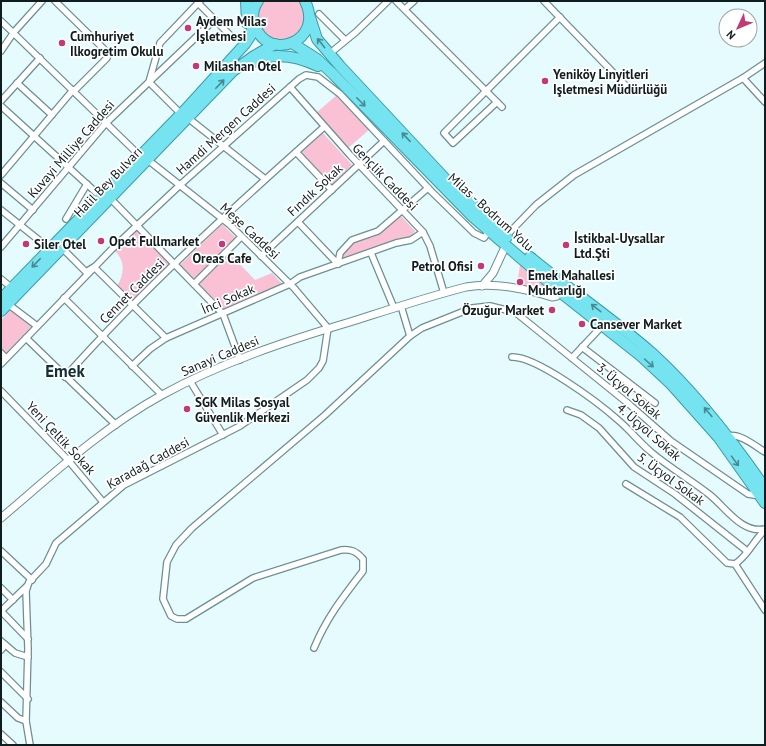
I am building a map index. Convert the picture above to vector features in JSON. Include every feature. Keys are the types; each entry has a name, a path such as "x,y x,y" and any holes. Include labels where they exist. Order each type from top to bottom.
{"highway":[{"path":"230,67 246,32 246,1"},
{"path":"251,1 260,35 267,41 275,44 292,43 306,51 334,74"},
{"path":"230,67 251,35 258,1"},
{"name":"Milas - Bodrum Yolu","path":"305,1 315,15 317,39 340,66 452,186 560,292 655,368 688,402 719,438 763,496"},
{"path":"292,43 305,33 315,15"},
{"path":"230,67 275,44"},
{"path":"230,67 261,58 283,56 304,59 334,74"},
{"name":"Halil Bey Bulvarı","path":"3,305 62,248 106,198 230,67"},
{"name":"Milas - Bodrum Yolu","path":"334,74 448,193 489,231 506,240 652,354 690,391 728,436 763,496"},
{"name":"Halil Bey Bulvarı","path":"3,305 12,288 50,249 106,198"}],"street":[{"path":"1,51 14,32 42,1"},
{"path":"1,175 73,90 107,58 108,53 56,1"},
{"path":"334,50 356,32 388,1"},
{"path":"396,1 502,107"},
{"path":"405,9 414,1"},
{"path":"544,1 629,89"},
{"path":"232,37 214,20 199,2 160,43 149,82 184,116 266,179"},
{"path":"315,15 345,40"},
{"path":"497,102 453,142 444,133 560,17"},
{"name":"Kuvayi Milliye Caddesi","path":"1,247 106,122 214,20"},
{"name":"Meşe Caddesi","path":"1,21 144,158 222,218 290,284 328,328"},
{"path":"1,101 40,58"},
{"path":"482,286 493,273 506,240 536,205 574,174 743,78 765,63"},
{"name":"Hamdi Mergen Caddesi","path":"1,364 94,267 136,226 223,146 290,87 306,75 318,77 340,94 428,188 478,236 484,238 489,231"},
{"path":"743,78 765,102"},
{"path":"18,83 52,114"},
{"name":"Gençlik Caddesi","path":"290,87 358,165 423,232 430,246 444,293"},
{"path":"1,106 136,226 223,314 240,360"},
{"name":"Cennet Caddesi","path":"66,377 102,336 174,264 222,218 324,126"},
{"name":"Fındık Sokak","path":"261,256 384,141"},
{"path":"296,152 332,190"},
{"path":"1,183 32,210"},
{"name":"Halil Bey Bulvarı","path":"66,219 87,184"},
{"path":"338,264 340,253 352,240 376,233 428,188"},
{"path":"1,210 50,249"},
{"path":"298,222 338,264"},
{"name":"İnci Sokak","path":"132,366 150,349 166,338 290,284 300,277 396,244 406,242 423,232"},
{"path":"194,284 241,237"},
{"path":"62,248 86,272 94,267 166,338"},
{"path":"314,648 324,624 363,571 363,559 351,550 341,550 253,578 186,619 177,620 171,616 163,599 167,562 176,545 192,528 325,415 410,336 371,253"},
{"path":"1,279 12,288"},
{"name":"Sanayi Caddesi","path":"1,518 68,460 116,425 162,395 190,381 240,360 328,328 466,287 482,286 521,289 552,297 557,296 560,292"},
{"path":"64,298 162,395"},
{"path":"3,305 37,326"},
{"name":"3. Üçyol Sokak","path":"410,336 430,324 466,310 485,306 515,312 671,440 748,494 763,496"},
{"path":"572,358 603,325"},
{"name":"Karadağ Caddesi","path":"1,611 27,586 46,564 56,542 103,502 132,481 223,435 262,412 316,372 323,361 328,328"},
{"path":"26,338 116,425"},
{"path":"582,347 655,403"},
{"path":"1,353 6,358"},
{"name":"4. Üçyol Sokak","path":"512,357 522,358 537,365 595,401 623,424 650,451 711,496 743,524 754,529 765,530"},
{"path":"190,381 223,435"},
{"name":"Yeni Çeltik Sokak","path":"1,391 68,460 103,502"},
{"name":"5. Üçyol Sokak","path":"567,410 581,415 599,428 634,467 675,494 747,551"},
{"path":"728,436 733,435 740,438 765,452"},
{"path":"626,484 680,517 727,562 735,564 765,610"},
{"path":"735,564 742,559 765,530"},
{"path":"1,551 32,580"},
{"path":"27,586 28,699 26,721 30,745"},
{"path":"1,588 13,600"},
{"path":"1,611 28,639"},
{"path":"2,645 15,653 28,657"},
{"path":"1,672 28,699"},
{"path":"1,702 18,718 26,721"},
{"path":"1,734 13,745"}],"shaded area":[{"path":"263,1 300,1 305,14 303,28 295,38 282,42 268,37 264,33 260,27 259,21 260,8"},
{"path":"337,95 370,129 348,148 316,113"},
{"path":"323,133 352,165 332,184 301,153"},
{"path":"400,215 415,231 411,237 344,258 342,254 357,240 374,237"},
{"path":"222,224 236,238 195,279 180,265"},
{"path":"136,230 169,264 133,301 117,286 123,268 121,259 115,251"},
{"path":"230,254 255,280 272,273 283,285 225,310 199,284"},
{"path":"520,265 546,285 544,290 517,284"},
{"path":"11,310 32,326 5,354 1,349 1,320"}],"place":[{"name":"Aydem Milas İşletmesi","path":"188,28"},
{"name":"Cumhuriyet Ilkogretim Okulu","path":"62,43"},
{"name":"Milashan Otel","path":"196,66"},
{"name":"Yeniköy Linyitleri Işletmesi Müdürlüğü","path":"545,81"},
{"name":"Opet Fullmarket","path":"101,241"},
{"name":"Siler Otel","path":"26,244"},
{"name":"Oreas Cafe","path":"222,244"},
{"name":"İstikbal-Uysallar Ltd.Şti","path":"566,245"},
{"name":"Petrol Ofisi","path":"481,266"},
{"name":"Emek Mahallesi Muhtarlığı","path":"520,282"},
{"name":"Özuğur Market","path":"552,310"},
{"name":"Cansever Market","path":"582,324"},
{"name":"SGK Milas Sosyal Güvenlik Merkezi","path":"187,409"}],"district":[{"name":"Emek","path":"65,371"}]}
